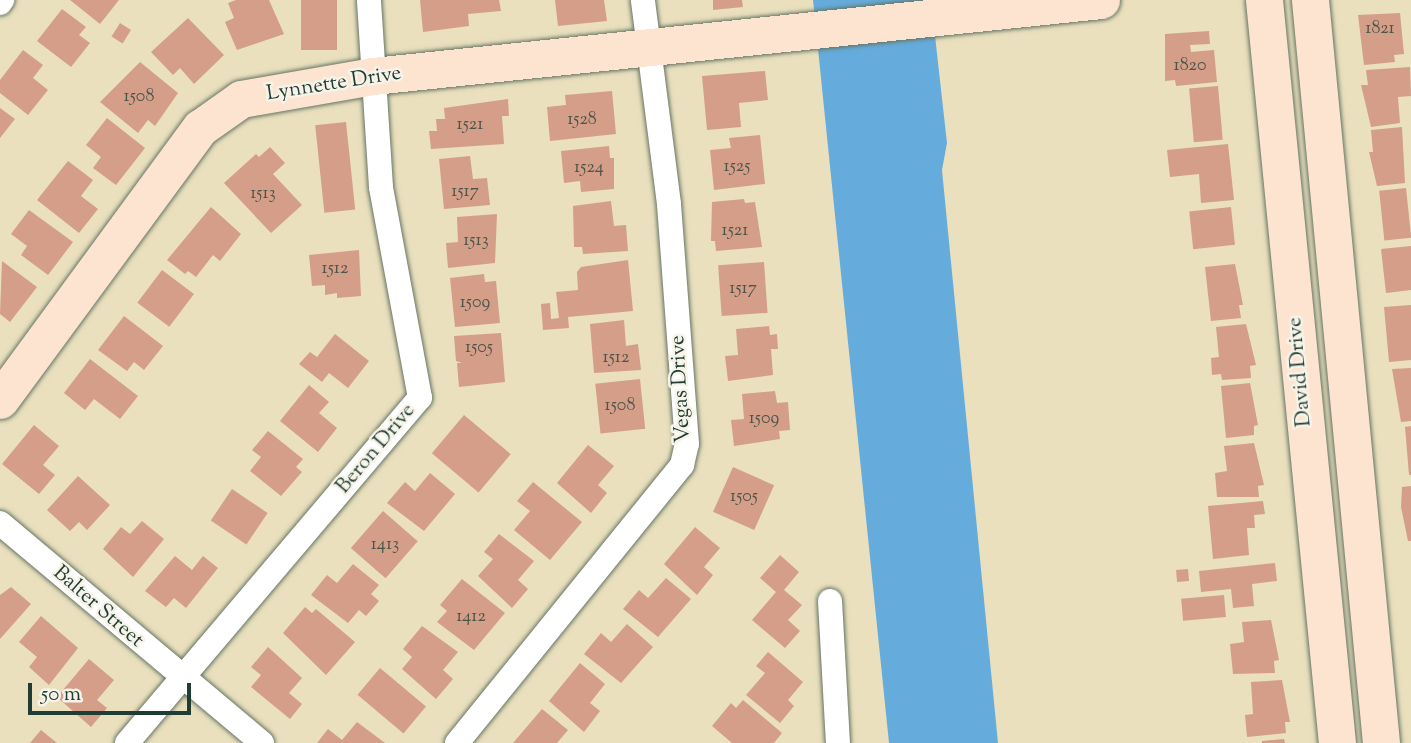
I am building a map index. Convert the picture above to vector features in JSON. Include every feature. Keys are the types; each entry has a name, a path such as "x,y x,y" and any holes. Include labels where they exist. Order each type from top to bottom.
{"main road":[{"name":"Lynnette Drive","path":"0,400 200,128 241,99 373,76 1101,0"},
{"name":"David Drive","path":"1264,0 1337,743"},
{"path":"1310,0 1381,743"},
{"path":"1321,590 1366,587"}],"street":[{"name":"Beron Drive","path":"127,743 420,398 382,187 369,0"},
{"name":"Vegas Drive","path":"457,743 682,465 687,444 669,204 643,0"},
{"name":"Balter Street","path":"0,523 181,678 262,743"},
{"path":"830,601 838,743"}],"water":[{"path":"813,0 931,0 947,143 942,170 998,743 889,743"}],"building":[{"path":"70,0 119,0 100,24"},
{"path":"236,0 269,0 284,34 237,50 225,22 234,18 228,3"},
{"path":"301,0 337,0 337,50 301,50"},
{"path":"420,0 499,0 501,11 468,14 469,26 423,32"},
{"path":"555,0 604,0 607,21 558,26"},
{"path":"713,0 742,0 743,7 713,10"},
{"path":"62,9 86,27 79,35 90,43 71,67 37,41"},
{"path":"1400,13 1404,54 1394,55 1395,62 1364,65 1358,15"},
{"path":"188,18 224,55 194,84 180,68 173,75 151,52"},
{"path":"120,23 131,30 123,43 112,37"},
{"path":"1209,31 1210,44 1190,45 1191,52 1214,50 1217,82 1176,86 1175,80 1165,81 1165,34"},
{"path":"23,50 43,65 33,78 48,90 28,115 0,93 0,80"},
{"path":"140,62 178,93 155,126 148,120 138,133 100,102"},
{"path":"1410,67 1411,96 1398,97 1400,123 1371,127 1361,85 1368,85 1366,70"},
{"path":"765,71 768,100 739,103 741,127 707,130 702,76"},
{"path":"1218,86 1223,140 1194,142 1189,89"},
{"path":"612,91 616,134 550,141 547,107 566,105 565,95"},
{"path":"508,99 509,116 502,116 504,144 431,149 429,131 437,131 436,119 445,119 444,108"},
{"path":"0,108 15,119 0,138"},
{"path":"107,118 145,148 116,185 93,168 101,157 86,145"},
{"path":"346,122 355,210 324,213 315,125"},
{"path":"1402,127 1405,183 1377,186 1369,152 1373,152 1371,130"},
{"path":"760,135 765,184 714,190 710,150 731,148 729,138"},
{"path":"1228,144 1234,200 1201,203 1199,174 1170,177 1167,150"},
{"path":"609,146 610,158 614,158 614,189 581,192 580,181 564,183 561,151"},
{"path":"270,147 285,163 273,174 302,205 271,233 224,183 256,154 259,157"},
{"path":"470,156 473,179 487,178 490,205 444,209 439,159"},
{"path":"68,161 93,180 81,196 98,209 79,233 37,200"},
{"path":"1406,188 1411,238 1384,241 1379,191"},
{"path":"744,199 745,203 755,202 762,247 716,251 715,241 711,241 712,202"},
{"path":"611,201 614,226 626,225 628,251 583,254 582,247 574,247 573,206"},
{"path":"211,207 241,234 220,261 213,255 196,277 188,271 185,274 167,260"},
{"path":"1231,207 1235,245 1193,249 1189,211"},
{"path":"29,210 73,242 48,275 21,255 27,246 11,234"},
{"path":"497,214 495,263 448,268 446,243 458,242 457,217"},
{"path":"1411,246 1411,290 1386,293 1381,249"},
{"path":"359,250 361,296 337,298 337,293 325,295 325,285 312,286 309,255"},
{"path":"628,260 633,311 568,317 569,328 543,330 541,304 550,303 551,319 559,318 556,292 578,290 577,272 581,267"},
{"path":"2,261 37,287 10,322 0,314"},
{"path":"764,262 768,313 722,316 718,265"},
{"path":"1235,264 1243,305 1239,305 1241,318 1211,321 1205,267"},
{"path":"162,270 194,294 169,327 137,303"},
{"path":"484,274 485,282 496,281 500,323 455,327 450,278"},
{"path":"1411,305 1411,360 1389,362 1384,307"},
{"path":"124,316 163,346 144,370 134,362 127,371 98,350"},
{"path":"624,320 626,346 638,344 641,370 594,373 590,324"},
{"path":"1246,324 1256,365 1250,366 1251,378 1222,380 1221,374 1212,375 1211,358 1219,357 1216,327"},
{"path":"769,326 770,335 777,334 778,349 771,349 773,375 728,381 725,356 738,355 736,329"},
{"path":"501,333 505,382 459,387 457,363 462,363 456,361 454,336"},
{"path":"335,334 369,361 348,388 329,373 322,382 299,364 310,352 317,357"},
{"path":"90,359 138,396 120,419 94,399 85,410 64,393"},
{"path":"1411,368 1411,421 1401,422 1392,369"},
{"path":"640,379 645,429 600,433 595,384"},
{"path":"1250,383 1258,425 1254,426 1254,435 1226,438 1221,386"},
{"path":"309,385 329,402 319,413 337,428 318,452 280,421"},
{"path":"775,391 777,403 788,402 790,430 779,431 780,439 734,446 731,420 744,419 742,394"},
{"path":"464,415 511,454 479,493 432,453"},
{"path":"34,425 59,446 43,465 55,475 39,494 2,464"},
{"path":"1411,426 1411,475 1409,475 1405,427"},
{"path":"268,431 303,459 296,467 302,472 281,496 250,471 261,457 252,450"},
{"path":"1254,443 1264,485 1258,486 1259,497 1217,497 1215,473 1227,471 1224,446"},
{"path":"588,445 614,466 598,485 607,493 591,513 557,483"},
{"path":"733,467 774,485 754,530 713,512"},
{"path":"430,473 455,494 424,531 387,503 405,482 415,491"},
{"path":"78,476 110,505 87,530 79,522 70,531 47,510"},
{"path":"533,482 582,522 550,560 514,530 530,511 517,501"},
{"path":"1411,486 1411,541 1408,541 1401,507 1402,487"},
{"path":"232,489 268,513 246,545 211,521"},
{"path":"1263,501 1265,514 1254,515 1255,528 1247,528 1249,555 1213,559 1208,506"},
{"path":"383,511 418,541 386,578 351,548"},
{"path":"142,521 164,539 133,577 103,549 121,527 130,534"},
{"path":"695,527 720,548 704,567 713,575 697,595 664,564"},
{"path":"499,534 534,561 518,580 528,589 512,608 478,576 493,559 484,552"},
{"path":"780,555 799,572 784,590 802,605 788,620 800,631 785,648 752,620 776,592 760,578"},
{"path":"175,556 192,570 203,556 218,568 186,608 174,598 166,607 145,591"},
{"path":"1275,563 1277,581 1252,584 1254,606 1233,608 1231,589 1201,592 1199,571"},
{"path":"353,564 379,585 371,594 379,601 366,616 359,610 348,623 311,595 327,575 337,583"},
{"path":"1188,569 1189,581 1177,582 1176,570"},
{"path":"666,578 691,599 658,637 623,609 639,590 648,598"},
{"path":"462,579 505,613 474,650 437,622 447,611 440,605"},
{"path":"11,587 31,604 0,639 0,595"},
{"path":"1224,595 1226,617 1183,621 1181,599"},
{"path":"305,607 312,613 316,609 355,642 326,675 283,633"},
{"path":"41,616 78,648 49,685 29,667 37,657 19,642"},
{"path":"1271,620 1279,660 1274,661 1275,673 1233,674 1230,644 1244,642 1242,622"},
{"path":"627,624 653,647 621,683 584,654 601,633 611,642"},
{"path":"422,626 458,652 443,670 453,679 436,699 402,669 412,657 403,649"},
{"path":"268,647 302,678 289,693 302,704 290,719 251,687 261,675 251,667"},
{"path":"768,652 803,682 788,700 794,706 780,723 746,695 765,673 756,666"},
{"path":"89,659 114,680 97,700 107,708 91,727 57,697"},
{"path":"580,663 605,684 590,703 600,711 584,732 549,701"},
{"path":"380,668 426,707 403,733 358,695"},
{"path":"1282,680 1290,722 1285,722 1286,733 1247,737 1245,715 1253,714 1251,682"},
{"path":"743,700 782,733 774,743 732,743 712,726 731,703 736,708"},
{"path":"542,709 568,730 557,743 513,743"},
{"path":"357,722 385,743 317,743 328,729 342,740"},
{"path":"41,730 57,743 30,743"},
{"path":"1284,739 1285,743 1262,743 1262,741"}]}
